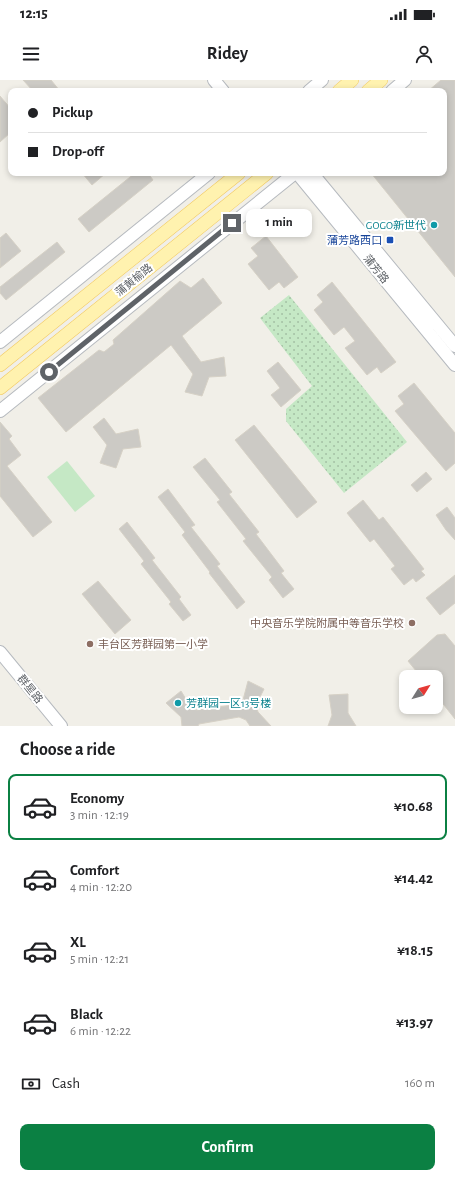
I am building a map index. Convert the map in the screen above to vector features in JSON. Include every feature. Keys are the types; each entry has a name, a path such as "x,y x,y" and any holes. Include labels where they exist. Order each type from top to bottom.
{"main road":[{"path":"343,88 352,80"},
{"path":"372,88 381,80"},
{"name":"蒲黄榆路","path":"0,365 235,176"},
{"name":"蒲黄榆路","path":"0,388 263,176"}],"street":[{"path":"214,80 221,88"},
{"path":"313,88 322,80"},
{"path":"396,88 405,80"},
{"path":"0,342 205,176"},
{"path":"0,411 292,176"},
{"name":"蒲芳路","path":"298,176 455,365"},
{"name":"蒲芳路","path":"314,176 455,346"},
{"name":"群星路","path":"0,652 61,726"}],"green space":[{"path":"289,295 407,442 344,493 286,421 286,409 312,386 260,318"},
{"path":"67,461 95,496 75,512 47,477"}],"building":[{"path":"23,80 51,80 58,88 30,88"},
{"name":"GOGO新世代","path":"441,80 455,80 455,277 373,176 447,176 447,88 432,88"},
{"path":"0,96 8,105 8,135 0,142"},
{"path":"84,176 102,176 92,185"},
{"path":"131,176 150,176 153,180 89,232 78,219"},
{"path":"6,233 21,251 0,268 0,238"},
{"path":"266,236 298,277 284,288 279,282 269,290 248,264 258,256 251,248"},
{"path":"57,242 65,252 6,300 0,293 0,287"},
{"path":"203,278 222,303 182,336 201,362 224,357 226,376 209,377 202,396 185,392 193,374 171,345 66,432 38,398 99,350 104,352 114,344 113,340 180,281 191,288"},
{"path":"332,282 396,362 381,373 377,367 367,375 345,348 355,341 344,327 334,335 314,310 323,302 317,295"},
{"path":"278,362 301,390 281,407 271,395 280,388 267,371"},
{"path":"414,383 455,433 455,463 446,471 395,411 404,404 398,396"},
{"path":"104,418 116,434 138,429 141,447 123,449 116,468 100,463 107,445 93,427"},
{"path":"0,422 12,436 9,439 21,455 7,466 52,522 33,537 0,496"},
{"path":"254,425 317,502 297,518 235,440"},
{"path":"205,458 232,492 229,494 259,532 256,534 284,571 281,573 294,589 283,598 269,580 272,577 243,541 246,539 217,502 220,500 193,467"},
{"path":"426,472 432,479 417,492 411,485"},
{"path":"168,489 195,525 191,527 220,564 217,566 245,602 237,609 182,535 185,532 158,497"},
{"path":"363,500 379,520 383,517 424,569 421,571 425,575 416,582 413,578 404,585 391,569 395,566 374,539 370,542 347,513"},
{"path":"447,507 455,518 455,540 436,515"},
{"path":"127,522 155,558 152,560 181,597 179,599 191,615 183,621 169,604 171,602 141,564 144,561 119,529"},
{"path":"455,575 455,603 440,615 426,598"},
{"path":"98,581 131,620 115,634 82,594"},
{"path":"445,634 455,646 455,719 443,704 443,670 415,670 408,661 437,635"},
{"name":"芳群园一区13号楼","path":"248,681 264,689 256,705 258,712 271,726 250,726 246,720 239,717 199,724 198,726 182,726 181,717 166,703 181,691 192,709 197,710 240,704 243,700"},
{"path":"348,694 348,713 356,726 328,726 332,715 329,695"}],"place":[{"name":"GOGO新世代","path":"434,225"},
{"name":"蒲芳路西口","path":"390,240"},
{"name":"中央音乐学院附属中等音乐学校","path":"412,623"},
{"name":"丰台区芳群园第一小学","path":"90,644"},
{"name":"芳群园一区13号楼","path":"178,703"}],"route":[{"path":"49,372 232,223"}]}
